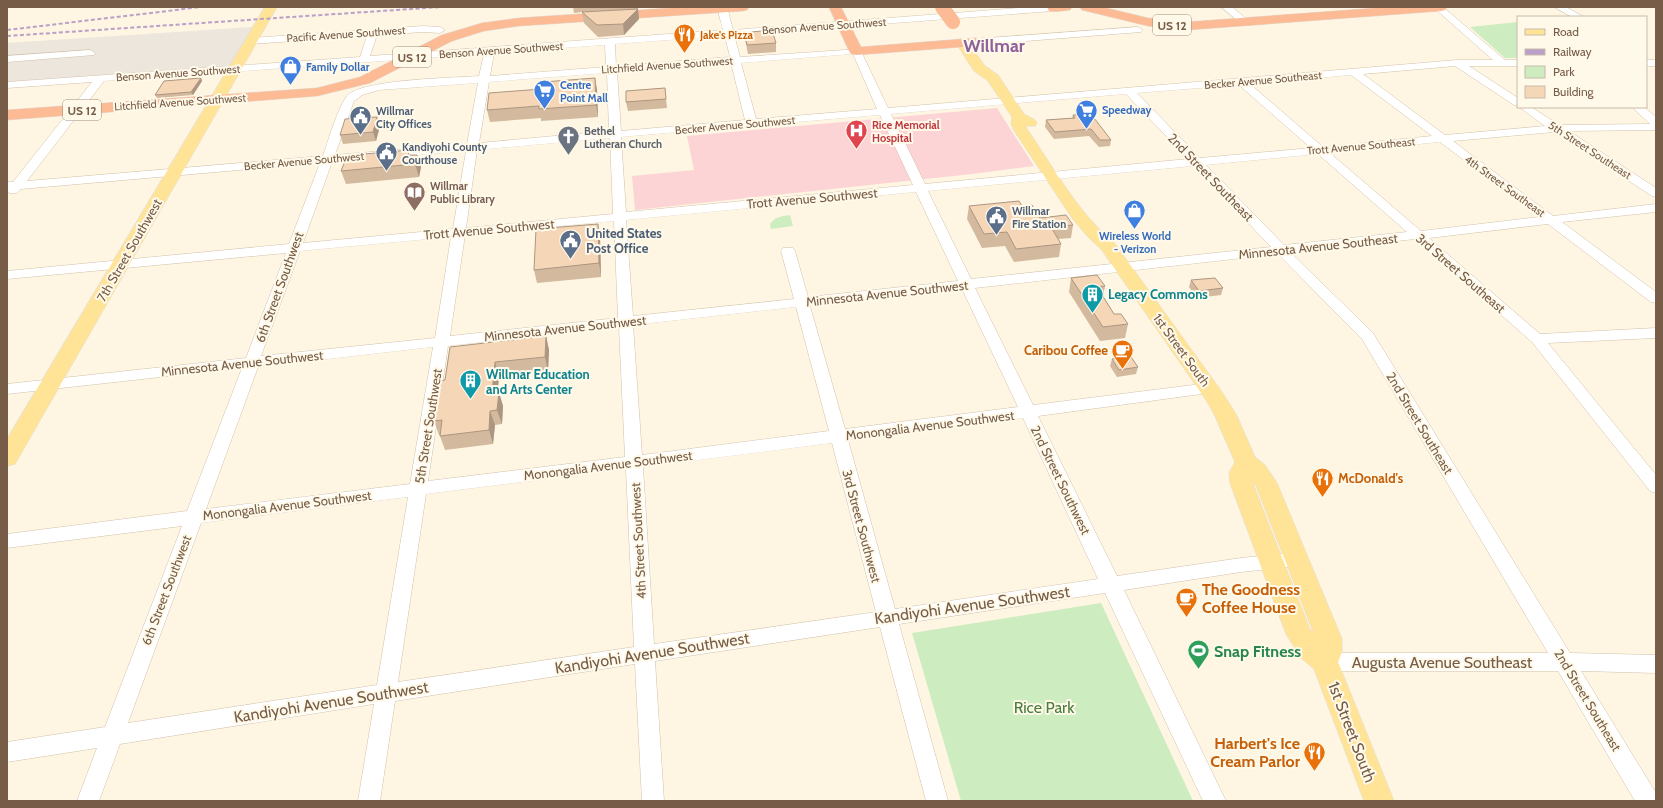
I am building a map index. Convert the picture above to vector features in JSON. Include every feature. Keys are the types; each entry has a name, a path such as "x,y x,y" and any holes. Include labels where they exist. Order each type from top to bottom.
{"highway":[{"name":"US 12","path":"636,14 685,7"},
{"name":"US 12","path":"414,56 451,36 490,25 743,7"},
{"name":"2nd Street Southwest","path":"835,7 856,51"},
{"path":"1054,7 1066,7"},
{"name":"US 12","path":"1088,7 1137,25 1208,25 1439,7"},
{"path":"948,16 966,30 976,42"},
{"path":"948,16 952,28 962,43"},
{"path":"844,27 856,38 868,43 884,46 910,47"},
{"name":"Litchfield Avenue Southwest","path":"856,51 976,42"},
{"name":"Litchfield Avenue Southwest","path":"7,115 217,100 330,90 354,84 383,72 414,56"}],"main road":[{"name":"7th Street Southwest","path":"7,458 271,7"},
{"name":"1st Street South","path":"976,42 990,63 993,78 1008,102 1019,117 1034,127 1059,176 1102,226 1107,245 1209,388 1225,414 1246,462 1257,471 1266,483 1284,560 1329,639 1329,652 1325,662 1379,801"},
{"name":"1st Street South","path":"962,43 979,68 993,78"}],"street":[{"name":"Benson Avenue Southwest","path":"7,85 728,33 844,27 1054,7"},
{"path":"1226,7 1244,22"},
{"path":"1439,7 1502,62"},
{"path":"1559,7 1577,16"},
{"path":"722,8 752,124"},
{"path":"976,42 1137,25"},
{"name":"Pacific Avenue Southwest","path":"251,41 373,32 431,29 440,30"},
{"path":"364,59 373,32"},
{"name":"4th Street Southwest","path":"610,42 653,801"},
{"name":"5th Street Southwest","path":"369,801 472,147 489,51"},
{"name":"Litchfield Avenue Southwest","path":"360,91 379,87 856,51"},
{"name":"2nd Street Southwest","path":"856,51 1215,801"},
{"path":"7,58 90,53"},
{"path":"1457,63 1517,102"},
{"name":"Becker Avenue Southeast","path":"1008,102 1457,63 1517,63"},
{"name":"4th Street Southeast","path":"1354,72 1656,299"},
{"path":"7,197 12,186 101,78"},
{"name":"3rd Street Southeast","path":"1242,82 1537,339 1656,487"},
{"name":"6th Street Southwest","path":"88,801 349,101 352,96 360,91"},
{"name":"2nd Street Southeast","path":"1130,92 1281,250 1368,336 1648,801"},
{"name":"Becker Avenue Southwest","path":"12,186 1008,102"},
{"name":"5th Street Southeast","path":"1526,108 1656,192"},
{"path":"1638,108 1656,122"},
{"name":"Trott Avenue Southeast","path":"1059,176 1556,128 1656,127"},
{"name":"Trott Avenue Southwest","path":"7,275 1059,176"},
{"name":"Minnesota Avenue Southeast","path":"1122,267 1656,208"},
{"name":"3rd Street Southwest","path":"788,251 886,618 938,801"},
{"name":"Minnesota Avenue Southwest","path":"7,389 1122,267"},
{"path":"1537,339 1656,333"},
{"name":"Monongalia Avenue Southwest","path":"7,541 1209,388"},
{"name":"Kandiyohi Avenue Southwest","path":"7,752 645,654 1241,565 1284,560"},
{"name":"Augusta Avenue Southeast","path":"1325,662 1565,662 1656,664"}],"shaded area":[{"path":"253,27 231,68 7,85 7,43"},
{"name":"Rice Memorial Hospital","path":"997,108 1034,166 635,210 632,176 694,170 687,136"}],"green space":[{"path":"1517,22 1517,58 1505,58 1470,27"},
{"path":"790,215 793,226 771,229 770,224 776,218"},
{"name":"Rice Park","path":"1101,603 1193,801 961,801 912,633"}],"building":[{"path":"638,9 623,24 597,25 582,12"},
{"path":"772,30 776,43 747,45 745,36 751,35 751,32"},
{"path":"201,78 191,92 155,95 164,81"},
{"path":"595,78 596,105 539,109 539,106 487,110 489,93 542,89 543,82"},
{"path":"665,88 666,99 626,102 626,91"},
{"path":"1091,114 1111,140 1100,140 1091,129 1055,132 1046,120 1075,118 1073,115"},
{"path":"377,117 373,132 340,135 345,119"},
{"path":"410,150 408,155 417,155 415,164 341,171 345,161 351,160 353,155"},
{"path":"1019,201 1022,206 1032,205 1040,218 1066,215 1073,225 1051,227 1061,244 1016,249 1007,232 984,234 969,206"},
{"name":"United States Post Office","path":"598,224 599,263 534,270 536,229"},
{"path":"1097,275 1105,286 1097,287 1114,314 1121,314 1128,324 1103,327 1071,278"},
{"path":"1215,278 1223,288 1199,291 1191,280"},
{"name":"Willmar Education and Arts Center","path":"546,336 545,357 495,362 492,393 499,392 497,410 490,411 489,430 440,436 442,420 434,421 440,381 445,380 450,347"},
{"path":"1131,357 1138,367 1119,370 1112,359"}],"railway":[{"path":"7,30 201,7"},
{"path":"7,36 441,7"}],"place":[{"name":"Jake's Pizza","path":"685,54"},
{"name":"Family Dollar","path":"290,86"},
{"name":"Centre Point Mall","path":"545,110"},
{"name":"Speedway","path":"1087,130"},
{"name":"Willmar City Offices","path":"361,136"},
{"name":"Rice Memorial Hospital","path":"857,150"},
{"name":"Bethel Lutheran Church","path":"569,156"},
{"name":"Kandiyohi County Courthouse","path":"386,172"},
{"name":"Willmar Public Library","path":"414,212"},
{"name":"Wireless World - Verizon","path":"1135,230"},
{"name":"Willmar Fire Station","path":"996,236"},
{"name":"United States Post Office","path":"570,260"},
{"name":"Legacy Commons","path":"1092,314"},
{"name":"Caribou Coffee","path":"1123,370"},
{"name":"Willmar Education and Arts Center","path":"470,400"},
{"name":"McDonald's","path":"1322,498"},
{"name":"The Goodness Coffee House","path":"1186,618"},
{"name":"Snap Fitness","path":"1199,670"},
{"name":"Harbert's Ice Cream Parlor","path":"1315,772"}],"district":[{"name":"Willmar","path":"994,46"}]}
